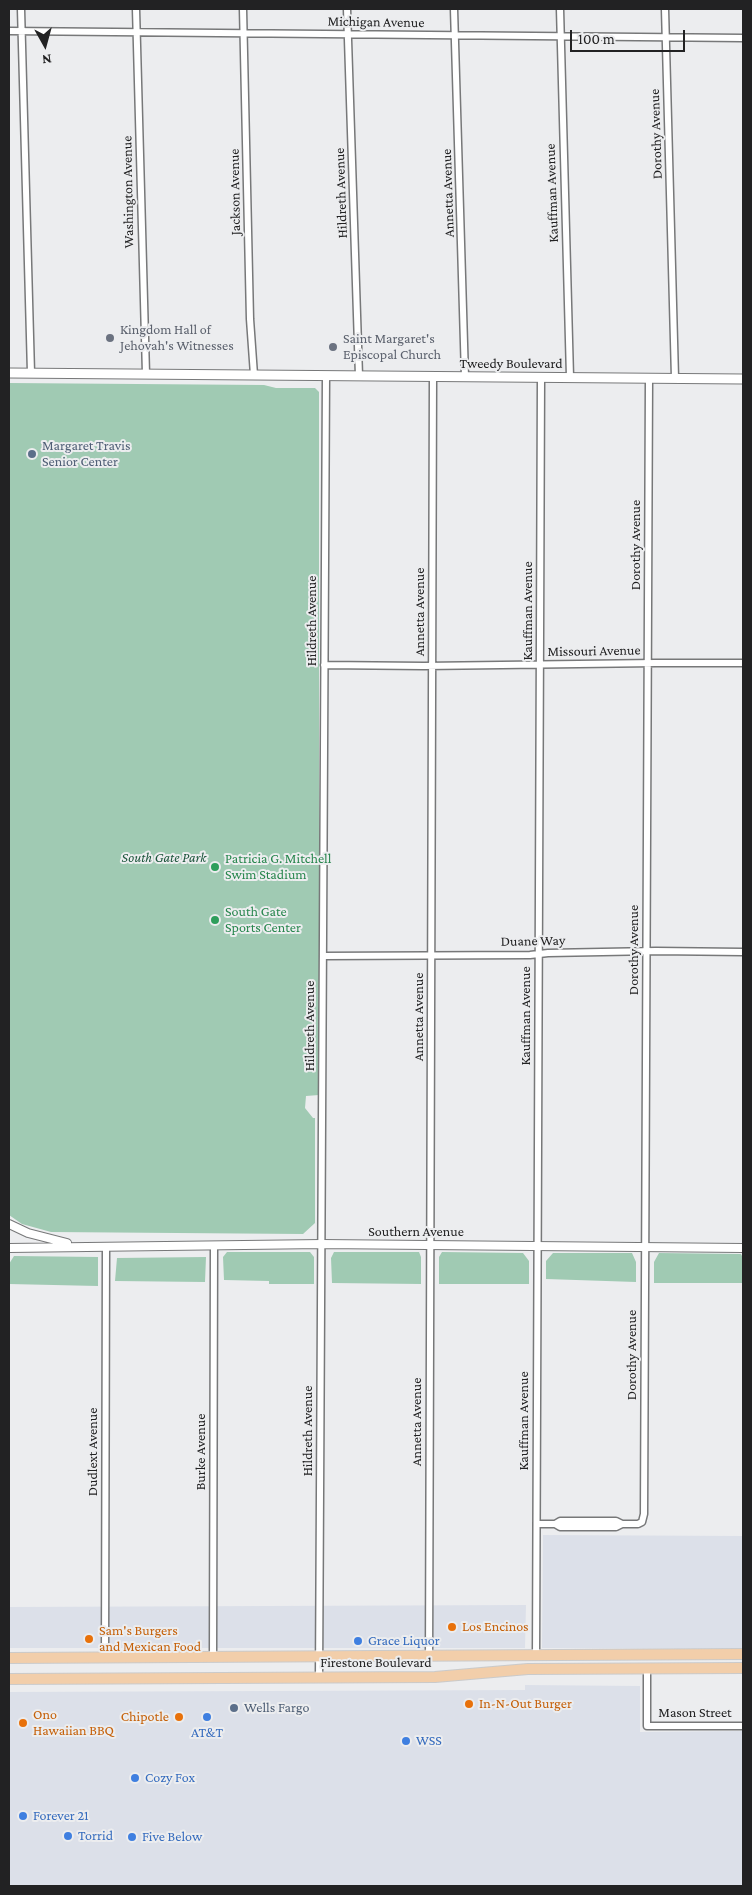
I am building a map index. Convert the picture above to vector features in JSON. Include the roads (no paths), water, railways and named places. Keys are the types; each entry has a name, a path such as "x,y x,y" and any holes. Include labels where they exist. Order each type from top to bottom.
{"main road":[{"name":"Tweedy Boulevard","path":"9,373 743,379"},
{"name":"Firestone Boulevard","path":"9,1658 743,1654"},
{"name":"Firestone Boulevard","path":"9,1679 457,1676 528,1669 743,1668"}],"street":[{"path":"21,9 31,373"},
{"name":"Washington Avenue","path":"136,9 146,374"},
{"name":"Jackson Avenue","path":"243,9 250,319 254,375"},
{"name":"Hildreth Avenue","path":"348,9 359,376"},
{"name":"Annetta Avenue","path":"454,9 465,377"},
{"name":"Kauffman Avenue","path":"560,9 570,378"},
{"name":"Dorothy Avenue","path":"665,9 675,378"},
{"name":"Michigan Avenue","path":"9,31 743,38"},
{"name":"Hildreth Avenue","path":"319,1677 326,376"},
{"name":"Annetta Avenue","path":"429,1656 433,377"},
{"name":"Kauffman Avenue","path":"536,1655 541,378"},
{"name":"Dorothy Avenue","path":"537,1524 555,1524 560,1527 607,1527 622,1524 638,1524 642,1522 644,1514 649,378"},
{"name":"Missouri Avenue","path":"324,665 743,663"},
{"name":"Duane Way","path":"323,956 743,952"},
{"name":"Southern Avenue","path":"9,1224 28,1234 89,1247"},
{"name":"Southern Avenue","path":"9,1248 322,1244 743,1248"},
{"name":"Burke Avenue","path":"213,1657 214,1246"},
{"name":"Dudlext Avenue","path":"105,1658 106,1247"},
{"name":"Mason Street","path":"647,1669 647,1726 743,1726"}],"place":[{"name":"Kingdom Hall of Jehovah's Witnesses","path":"110,338"},
{"name":"Saint Margaret's Episcopal Church","path":"333,347"},
{"name":"Margaret Travis Senior Center","path":"32,454"},
{"name":"Patricia G. Mitchell Swim Stadium","path":"215,867"},
{"name":"South Gate Sports Center","path":"215,920"},
{"name":"Los Encinos","path":"452,1627"},
{"name":"Sam's Burgers and Mexican Food","path":"89,1639"},
{"name":"Grace Liquor","path":"358,1641"},
{"name":"In-N-Out Burger","path":"469,1704"},
{"name":"Wells Fargo","path":"234,1708"},
{"name":"Chipotle","path":"179,1717"},
{"name":"AT&T","path":"207,1717"},
{"name":"Ono Hawaiian BBQ","path":"23,1723"},
{"name":"WSS","path":"406,1741"},
{"name":"Cozy Fox","path":"135,1778"},
{"name":"Forever 21","path":"23,1816"},
{"name":"Torrid","path":"68,1836"},
{"name":"Five Below","path":"132,1837"}],"park label":[{"name":"South Gate Park","path":"164,858"}]}
